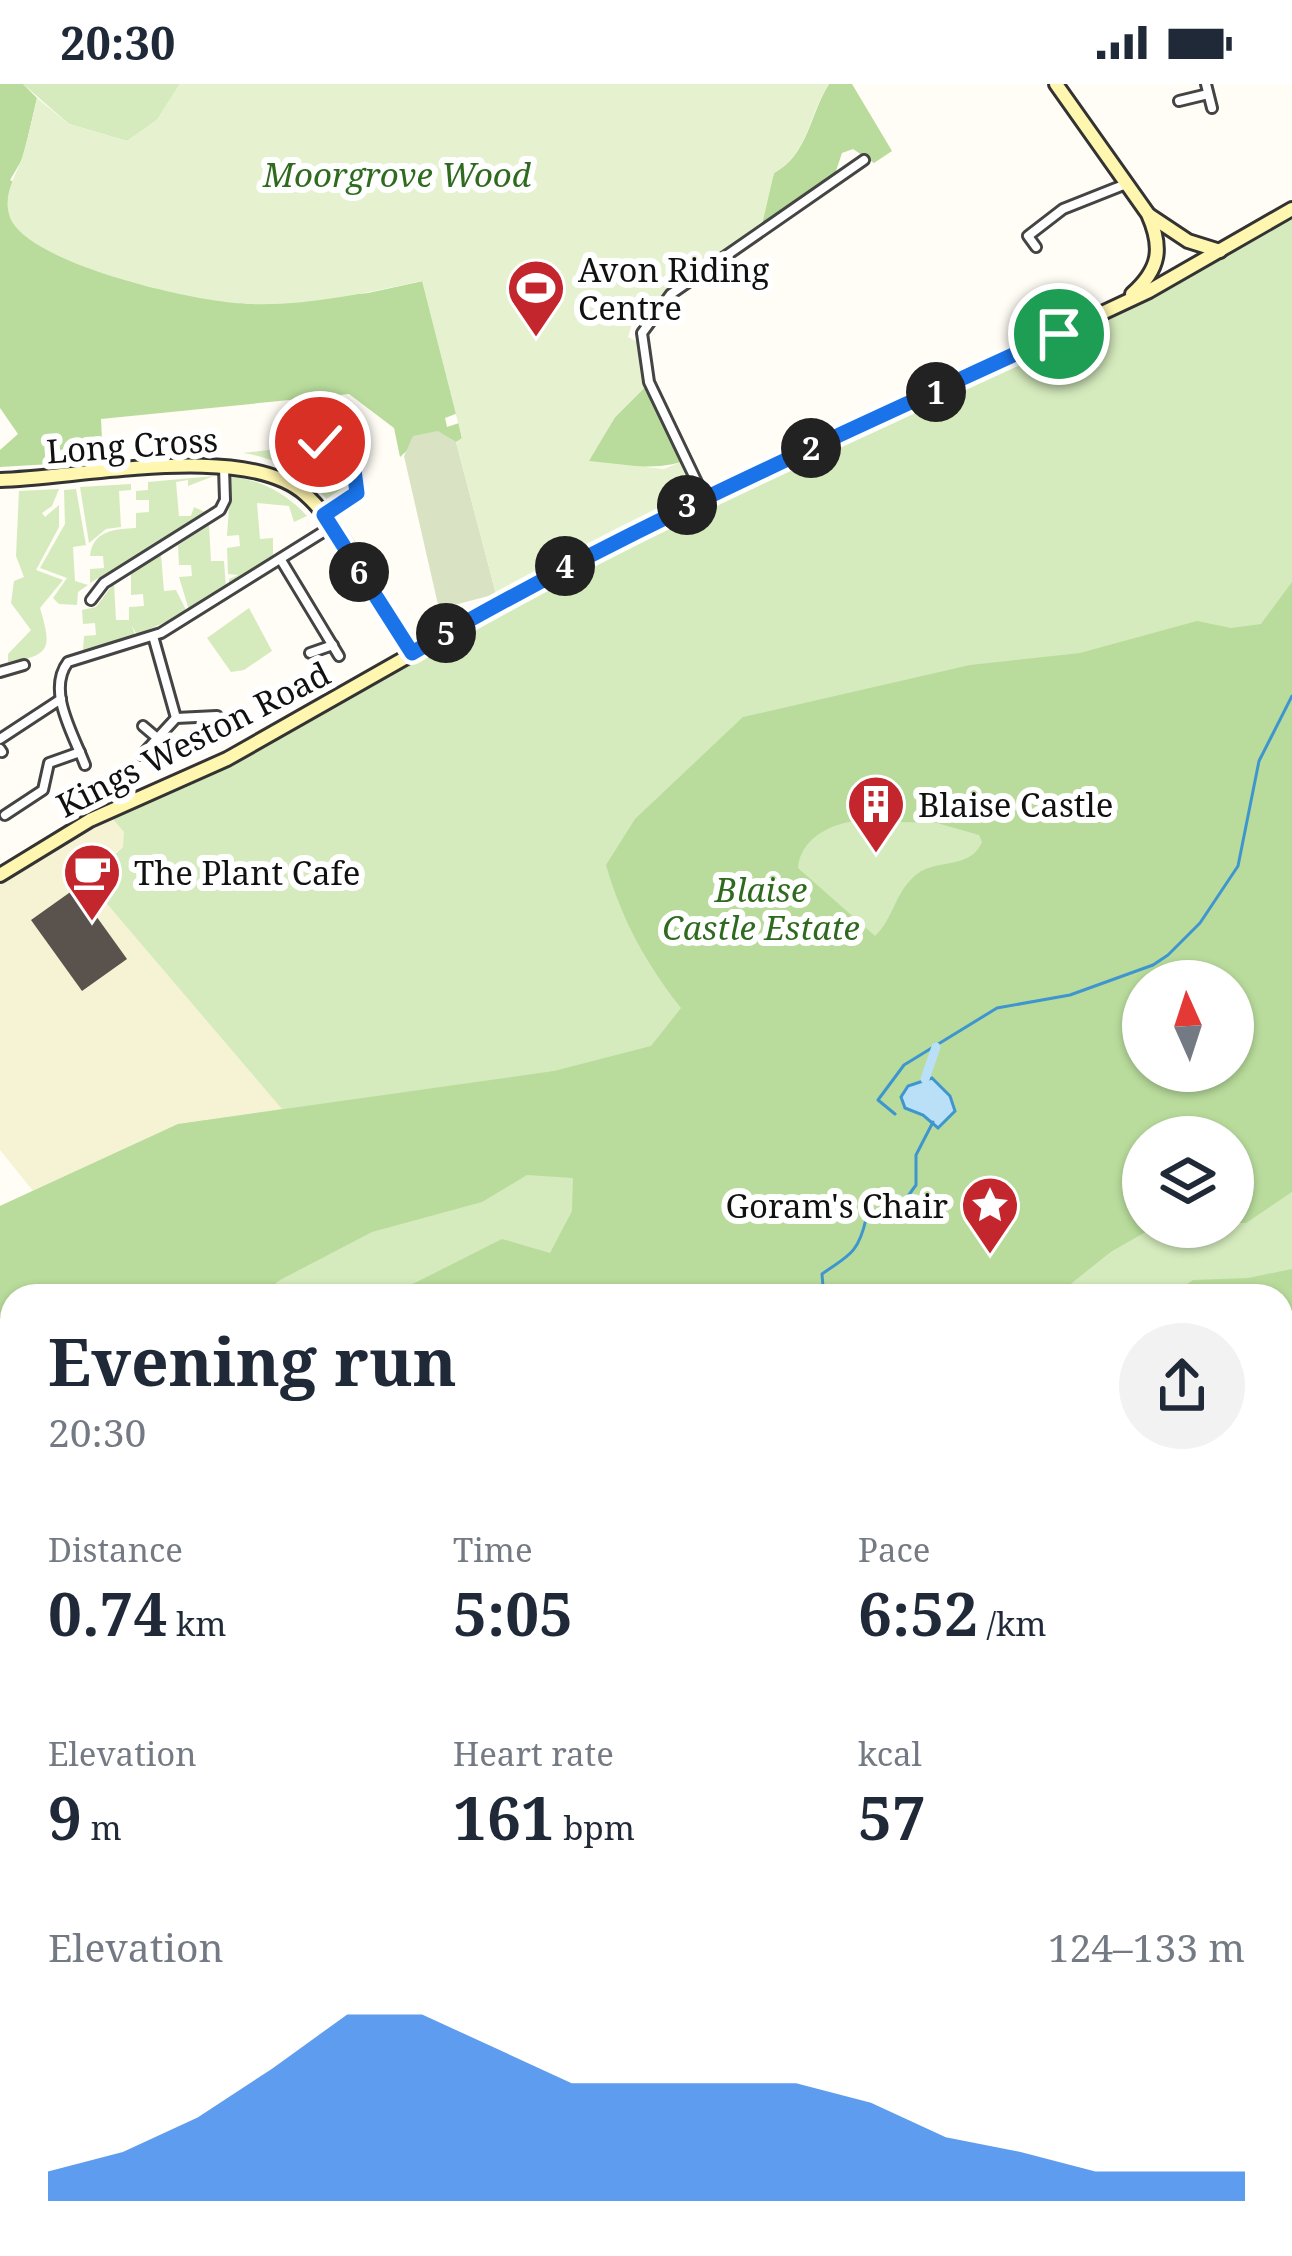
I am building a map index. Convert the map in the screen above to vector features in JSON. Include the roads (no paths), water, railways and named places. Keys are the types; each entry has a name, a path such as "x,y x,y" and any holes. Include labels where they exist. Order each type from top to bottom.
{"main road":[{"path":"1056,84 1148,214 1158,238 1157,260 1147,280 1121,303"},
{"name":"Kings Weston Road","path":"0,875 51,840 227,759 525,587 704,496 1121,303 1224,250 1292,208"},
{"path":"1148,214 1188,242 1224,250"},
{"name":"Long Cross","path":"0,480 224,465 276,476 303,492 327,521 412,653"},
{"path":"0,2256 49,2256"}],"street":[{"path":"1179,101 1207,89 1212,108"},
{"path":"704,496 649,382 642,333 671,294 860,162 848,155"},
{"path":"1036,247 1028,236 1063,209 1126,184"},
{"path":"630,329 642,333"},
{"path":"85,765 61,699 58,677 70,660 153,636 281,560 327,521 358,487 350,439 334,446 320,442"},
{"path":"91,600 104,583 222,508 224,465"},
{"path":"281,560 339,656"},
{"path":"153,636 176,718"},
{"path":"310,652 333,645"},
{"path":"0,672 25,665"},
{"path":"0,739 61,699"},
{"path":"142,755 176,718 217,716"},
{"path":"143,726 156,737"},
{"path":"5,814 37,800 49,764 80,752"}],"water":[{"path":"932,1078 950,1096 955,1111 938,1128 905,1108 901,1097 908,1086"}],"waterway":[{"path":"895,1114 878,1100 904,1065 997,1008 1070,995 1153,965 1200,923 1238,866 1259,761 1292,696"},
{"path":"925,1079 936,1047"},
{"path":"823,1284 822,1274 855,1247 866,1219 908,1196 916,1185 916,1155 933,1122"}],"place":[{"name":"Avon Riding Centre","path":"536,339"},
{"name":"Blaise Castle","path":"876,855"},
{"name":"The Plant Cafe","path":"92,923"},
{"name":"Goram's Chair","path":"990,1256"}],"park label":[{"name":"Moorgrove Wood","path":"397,174"},
{"name":"Blaise Castle Estate","path":"761,908"}]}
